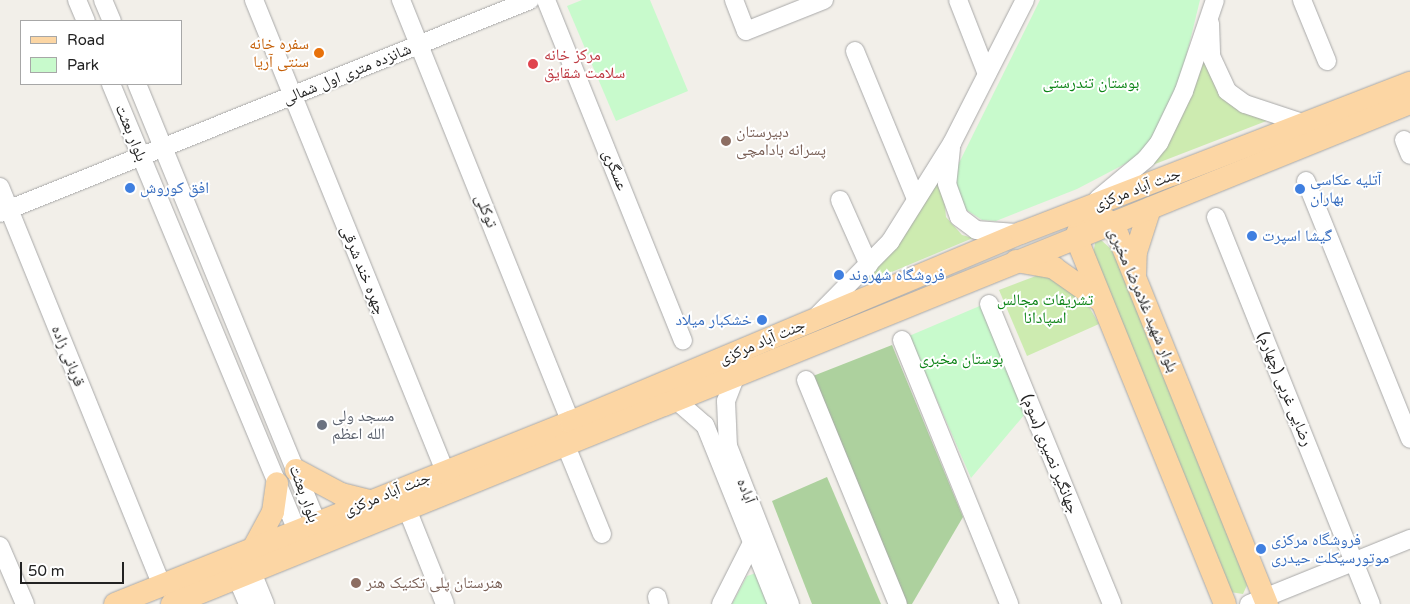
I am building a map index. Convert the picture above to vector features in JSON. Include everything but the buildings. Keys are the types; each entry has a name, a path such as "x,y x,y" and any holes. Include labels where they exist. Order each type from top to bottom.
{"main road":[{"name":"جنت آباد مرکزی","path":"115,604 167,595 245,575 309,533 369,501 571,422 1021,233 1410,83"},
{"name":"جنت آباد مرکزی","path":"167,595 253,549 407,509 1410,103"},
{"name":"بلوار شهید غلامرضا مخبری","path":"1076,237 1086,208 1113,223 1260,602"},
{"path":"1135,278 1136,252 1150,208"},
{"path":"1076,237 1225,604"},
{"path":"1016,261 1054,268 1104,303"},
{"path":"296,470 342,494 369,501"},
{"path":"253,549 273,512 277,483"}],"street":[{"path":"77,0 86,20"},
{"path":"103,0 112,20"},
{"name":"چهره خند شرقی","path":"254,0 445,471"},
{"name":"توکلی","path":"400,0 571,422"},
{"name":"شانزده متری اول شمالی","path":"4,212 530,0"},
{"path":"734,0 746,31 824,0"},
{"path":"958,0 988,74"},
{"path":"810,322 890,242 952,143 1025,0"},
{"path":"1302,0 1327,61"},
{"name":"عسگری","path":"551,1 684,340"},
{"path":"1212,5 1211,56 1227,91 1244,104 1306,124"},
{"path":"1086,208 1146,159 1158,143 1184,91 1212,5"},
{"path":"855,51 916,199"},
{"name":"بلوار بعثت","path":"111,85 277,483 309,533"},
{"name":"بلوار بعثت","path":"137,85 296,470 309,533"},
{"path":"952,143 947,184 959,217 976,230 1021,233"},
{"path":"1306,181 1410,439"},
{"name":"قربانی زاده","path":"0,187 4,212 167,595"},
{"path":"840,200 869,265"},
{"name":"رضایی غربی (چهارم)","path":"1216,217 1371,604"},
{"name":"جهانگیر نصیری (سوم)","path":"989,304 1112,604"},
{"path":"902,340 1010,604"},
{"name":"آباده","path":"736,375 726,401 728,446 790,604"},
{"path":"806,380 898,604"},
{"name":"آباده","path":"677,401 705,425 777,604"},
{"path":"709,435 726,428"},
{"path":"566,446 602,534"},
{"path":"407,509 445,604"},
{"path":"1260,602 1410,539"},
{"path":"721,604 752,543"},
{"path":"0,546 25,604"},
{"path":"245,575 248,604"},
{"path":"245,575 265,604"}],"green space":[{"path":"582,0 650,0 688,91 616,121 567,6"},
{"name":"بوستان تندرستی","path":"1040,0 1200,0 1178,90 1142,155 1077,189 996,221 982,220 965,209 954,184 957,167"},
{"path":"1205,51 1209,67 1269,120 1137,171"},
{"path":"941,166 946,217 962,235 973,238 851,289"},
{"path":"1101,240 1111,249 1122,271 1248,583 1243,594 1230,592 1093,255 1095,243"},
{"name":"تشریفات مجالس اسپادانا","path":"1049,271 1080,291 1099,324 1027,356 999,290"},
{"name":"بوستان مخبری","path":"982,305 1025,414 971,478 909,336"},
{"path":"892,345 963,517 912,604 907,604 813,376"},
{"path":"827,477 881,604 812,604 772,501"},
{"path":"756,573 770,604 732,604 747,576"}],"place":[{"name":"سفره خانه سنتی آریا","path":"319,53"},
{"name":"مرکز خانه سلامت شقایق","path":"533,64"},
{"name":"دبیرستان پسرانه بادامچی","path":"726,141"},
{"name":"افق کوروش","path":"130,188"},
{"name":"آتلیه عکاسی بهاران","path":"1300,189"},
{"name":"گیشا اسپرت","path":"1252,236"},
{"name":"فروشگاه شهروند","path":"839,275"},
{"name":"خشکبار میلاد","path":"762,320"},
{"name":"مسجد ولی الله اعظم","path":"322,425"},
{"name":"فروشگاه مرکزی موتورسیکلت حيدری","path":"1261,549"},
{"name":"هنرستان پلی تکنیک هنر","path":"356,583"}]}
